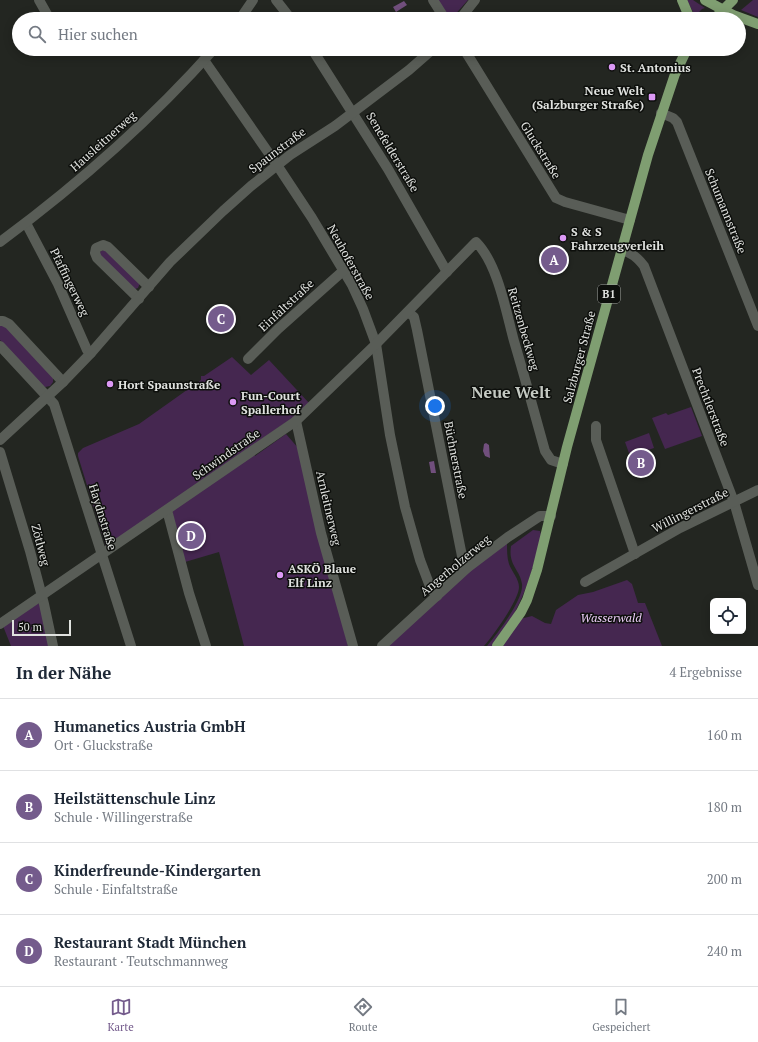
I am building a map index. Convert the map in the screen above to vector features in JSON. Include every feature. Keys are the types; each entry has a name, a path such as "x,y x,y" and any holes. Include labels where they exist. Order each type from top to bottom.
{"main road":[{"path":"682,0 687,12"},
{"path":"705,0 728,12"},
{"path":"723,10 733,0"},
{"path":"746,19 758,24"},
{"name":"Salzburger Straße","path":"497,646 509,630 527,600 538,570 563,464 630,220 661,113 675,74 684,56"}],"street":[{"path":"39,0 46,12"},
{"path":"245,12 253,0"},
{"path":"276,0 285,12"},
{"path":"433,0 441,12"},
{"path":"466,12 475,0"},
{"name":"Hausleitnerweg","path":"0,242 26,223 140,126 172,95 208,56"},
{"name":"Senefelderstraße","path":"317,56 353,112 411,208 447,272"},
{"name":"Spaunstraße","path":"0,440 63,382 91,353 170,262 246,190 277,165 353,112 409,70 425,56"},
{"name":"Gluckstraße","path":"468,56 556,198 565,202 630,220"},
{"name":"Neuhoferstraße","path":"204,60 277,165 315,223 352,285 363,309 376,344 390,435 405,507 420,560 431,589 437,596"},
{"name":"Schumannstraße","path":"661,113 673,118 677,122 758,326"},
{"name":"Pfaffingerweg","path":"26,223 58,284 87,350 91,353"},
{"name":"Schwindstraße","path":"0,624 296,421 376,344 476,242"},
{"name":"Reitzenbeckweg","path":"476,242 483,249 500,290 545,451 551,460 563,464"},
{"path":"139,299 97,258 95,253 96,248 103,245 108,247 149,287"},
{"name":"Prechtlerstraße","path":"622,250 631,253 644,266 734,502 758,585"},
{"name":"Einfaltstraße","path":"248,359 278,329 343,270"},
{"name":"Büchnerstraße","path":"408,312 414,317 418,330 463,561 467,568"},
{"path":"0,321 4,321 9,324 63,382"},
{"path":"0,346 48,397"},
{"name":"Haydnstraße","path":"48,397 54,404 131,646"},
{"name":"Arnleitnerweg","path":"296,421 320,531 353,646"},
{"path":"596,426 596,440 635,554"},
{"name":"Zötlweg","path":"0,452 30,551 53,646"},
{"name":"Willingerstraße","path":"584,582 680,528 758,490"},
{"path":"167,510 189,592 206,646"},
{"name":"Angerholzerweg","path":"382,646 467,568 508,537 540,516 551,516"}],"green space":[{"path":"437,0 468,0 457,12 444,12"},
{"path":"687,0 693,0 705,8 699,12 693,12"},
{"path":"753,0 758,0 758,17 741,10"},
{"path":"104,249 140,283 138,288 135,289 100,257 100,252"},
{"path":"0,326 5,326 53,377 53,382 50,386 45,387 40,384 0,340"},
{"path":"232,357 251,375 269,360 309,403 294,417 249,448 255,456 286,434 299,449 348,646 244,646 219,552 185,562 170,503 106,547 78,453 83,448 139,424 201,380 201,376 204,376"},
{"path":"691,407 702,436 665,449 652,418 666,413 668,415"},
{"path":"649,433 654,448 630,456 625,442"},
{"path":"533,530 540,531 541,535 524,594 502,634 492,646 487,646 509,616 519,598 521,590 521,579 511,558 511,546"},
{"path":"507,543 507,557 519,584 518,593 505,618 484,646 388,646 474,566"},
{"name":"Wasserwald","path":"627,580 632,584 638,603 645,603 662,646 501,646 520,619 532,616 545,623 551,624 556,610 578,595 593,592"},
{"path":"41,603 51,646 11,646 3,626 35,604"}],"shaded area":[{"path":"404,1 407,5 396,12 393,7"},
{"path":"486,443 489,445 490,458 485,456 483,451 484,444"},
{"path":"434,461 436,473 431,473 429,462"}],"place":[{"name":"St. Antonius","path":"612,67"},
{"name":"Neue Welt (Salzburger Straße)","path":"652,97"},
{"name":"S & S Fahrzeugverleih","path":"563,238"},
{"name":"Humanetics Austria GmbH","path":"554,260"},
{"name":"Kinderfreunde-Kindergarten","path":"221,319"},
{"name":"Hort Spaunstraße","path":"110,384"},
{"name":"Fun-Court Spallerhof","path":"233,402"},
{"name":"Heilstättenschule Linz","path":"641,463"},
{"name":"Restaurant Stadt München","path":"191,536"},
{"name":"ASKÖ Blaue Elf Linz","path":"280,575"}],"district":[{"name":"Neue Welt","path":"511,392"}]}
